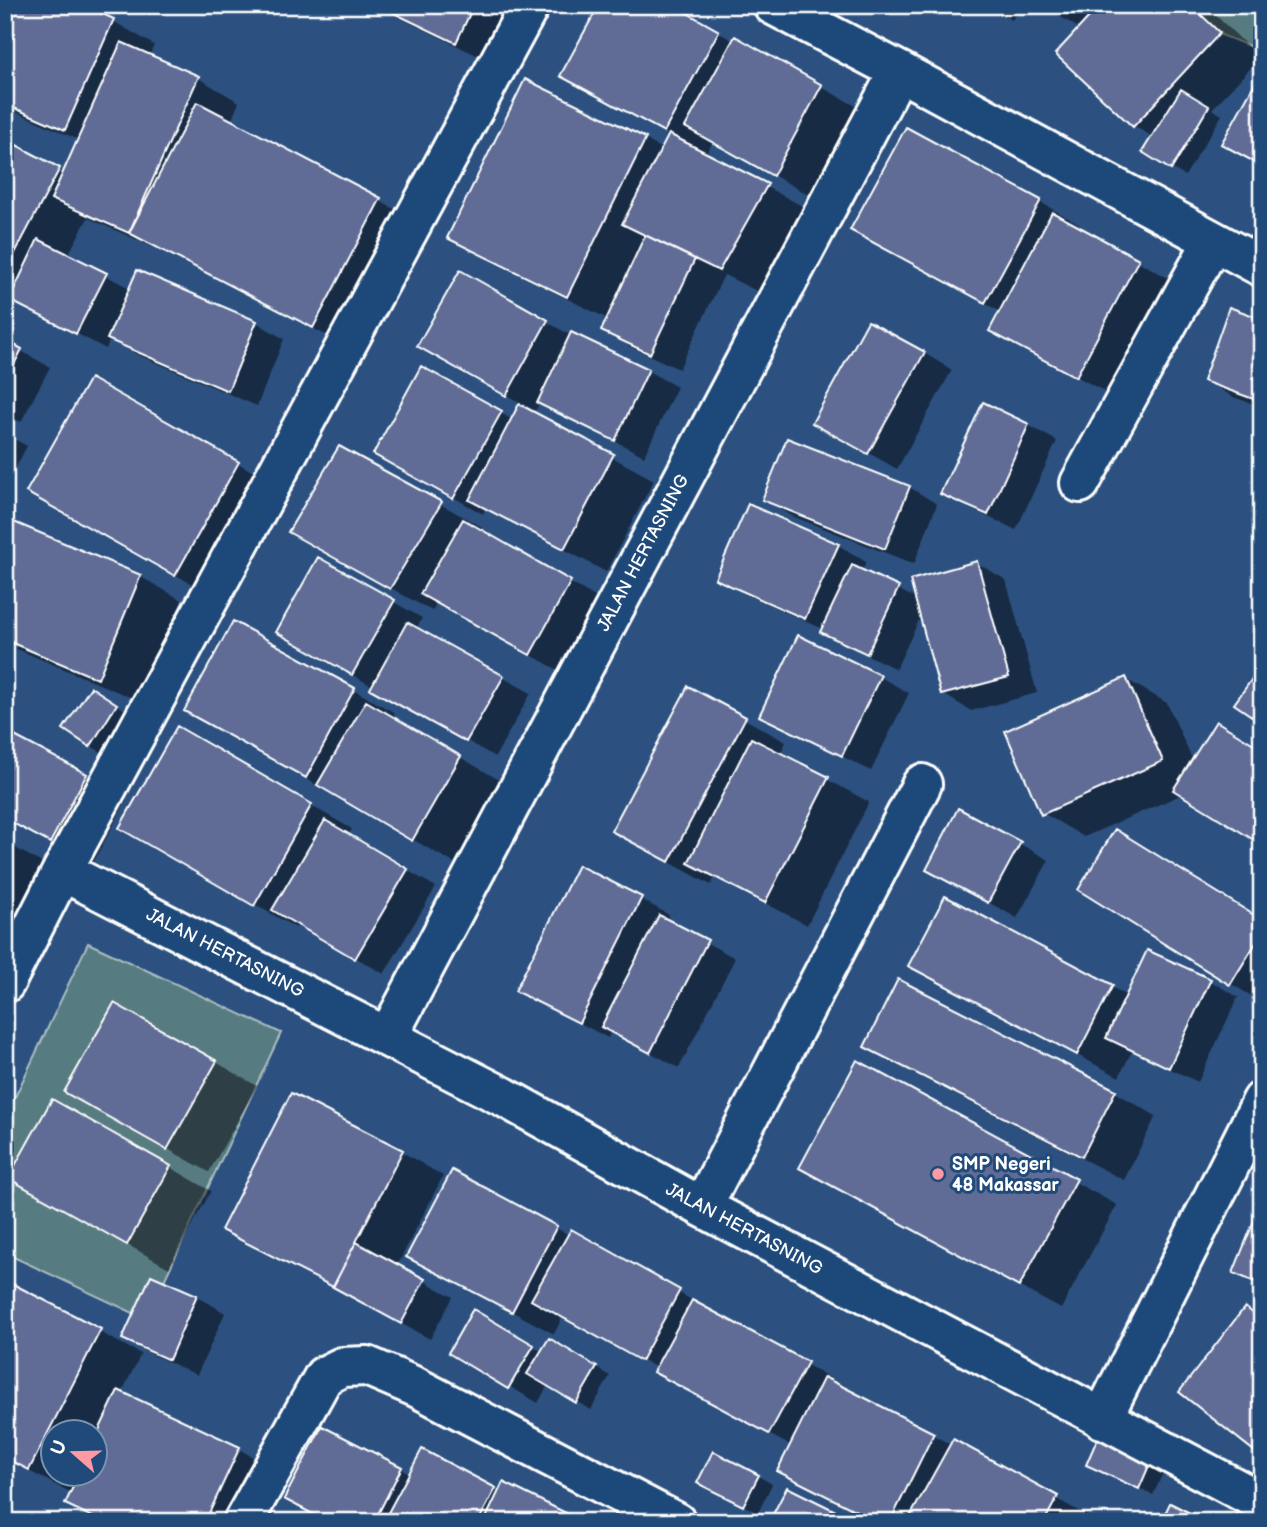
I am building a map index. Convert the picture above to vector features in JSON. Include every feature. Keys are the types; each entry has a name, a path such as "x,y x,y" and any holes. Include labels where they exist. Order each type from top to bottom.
{"street":[{"path":"5,983 62,871 530,5"},
{"path":"773,5 1262,267"},
{"name":"JALAN HERTASNING","path":"388,1036 899,71"},
{"path":"1080,484 1213,241"},
{"path":"702,1207 922,784"},
{"name":"JALAN HERTASNING","path":"62,871 388,1036 702,1207 1262,1502"},
{"path":"1102,1419 1262,1101"},
{"path":"243,1522 324,1376 342,1367 367,1366 416,1387 676,1522"}],"green space":[{"path":"1174,5 1262,5 1262,42 1254,48 1169,14"},
{"path":"88,943 281,1033 146,1319 5,1253 5,1118"}],"building":[{"path":"5,5 82,5 114,19 65,130 5,104"},
{"path":"377,5 474,5 456,43"},
{"path":"599,5 673,5 719,31 664,132 560,76"},
{"path":"1100,5 1191,5 1220,33 1133,127 1055,54"},
{"path":"735,36 822,85 773,176 685,127"},
{"path":"121,42 199,76 129,233 51,199"},
{"path":"1262,70 1262,166 1221,144"},
{"path":"525,79 646,138 567,297 447,238"},
{"path":"1181,89 1209,106 1171,170 1142,152"},
{"path":"197,102 381,198 313,328 129,233"},
{"path":"906,127 1041,200 985,303 850,230"},
{"path":"669,134 768,184 719,271 622,224"},
{"path":"5,139 60,168 5,272"},
{"path":"1052,212 1139,259 1076,377 989,331"},
{"path":"645,235 695,259 650,354 601,331"},
{"path":"38,239 107,273 76,334 9,300"},
{"path":"137,270 257,321 228,391 107,339"},
{"path":"460,270 548,320 506,396 417,346"},
{"path":"1229,307 1262,319 1262,402 1203,381"},
{"path":"868,321 925,352 868,454 812,423"},
{"path":"571,332 649,369 615,441 537,403"},
{"path":"5,340 22,349 5,382"},
{"path":"421,366 502,411 453,499 373,454"},
{"path":"90,378 239,462 175,576 26,492"},
{"path":"983,402 1029,424 988,515 940,494"},
{"path":"519,404 614,454 564,549 469,500"},
{"path":"787,438 910,486 885,549 762,500"},
{"path":"339,446 442,502 390,589 288,532"},
{"path":"748,504 839,544 805,619 715,579"},
{"path":"463,519 571,581 530,655 420,594"},
{"path":"9,520 141,575 98,679 5,640 5,528"},
{"path":"318,557 395,600 352,675 276,632"},
{"path":"977,561 1009,677 941,695 910,580"},
{"path":"852,565 899,587 867,654 820,632"},
{"path":"233,621 355,688 306,778 184,711"},
{"path":"407,622 504,676 466,742 370,689"},
{"path":"798,635 881,675 842,756 759,716"},
{"path":"1262,665 1262,723 1234,704"},
{"path":"1126,677 1163,761 1041,815 1005,731"},
{"path":"688,686 746,717 669,862 611,831"},
{"path":"91,687 117,704 90,747 63,729"},
{"path":"366,701 461,756 412,841 317,785"},
{"path":"1216,721 1262,749 1262,845 1173,790"},
{"path":"177,726 312,804 254,906 119,828"},
{"path":"5,731 87,774 50,843 5,819"},
{"path":"751,738 829,777 765,903 688,863"},
{"path":"958,808 1021,842 988,903 926,870"},
{"path":"325,820 408,869 355,959 272,910"},
{"path":"1115,829 1262,920 1262,933 1230,985 1078,890"},
{"path":"578,865 642,897 579,1023 515,991"},
{"path":"945,896 1113,985 1077,1055 908,966"},
{"path":"659,915 708,940 650,1053 601,1027"},
{"path":"1147,950 1211,979 1169,1068 1106,1038"},
{"path":"898,979 1116,1090 1082,1157 864,1047"},
{"path":"114,1003 217,1061 167,1150 64,1092"},
{"name":"SMP Negeri 48 Makassar","path":"857,1060 1077,1179 1019,1287 799,1168"},
{"path":"291,1093 403,1150 333,1287 221,1230"},
{"path":"52,1099 171,1166 127,1245 8,1178"},
{"path":"452,1170 557,1226 512,1312 406,1257"},
{"path":"1262,1201 1262,1285 1233,1273"},
{"path":"571,1229 680,1290 641,1361 531,1300"},
{"path":"356,1242 425,1279 401,1324 333,1287"},
{"path":"151,1275 197,1295 169,1360 122,1339"},
{"path":"5,1280 101,1329 56,1418 38,1418 38,1452 29,1470 5,1458"},
{"path":"692,1300 808,1362 769,1434 653,1372"},
{"path":"1245,1307 1262,1320 1262,1441 1254,1451 1179,1392"},
{"path":"473,1309 534,1345 508,1389 448,1353"},
{"path":"549,1338 597,1367 576,1403 527,1374"},
{"path":"824,1377 934,1433 890,1522 878,1522 777,1471"},
{"path":"118,1390 240,1447 205,1522 103,1522 65,1504 72,1488 108,1488 108,1418 105,1418"},
{"path":"322,1426 402,1467 374,1522 328,1522 284,1499"},
{"path":"1098,1437 1151,1461 1139,1489 1086,1465"},
{"path":"953,1439 1058,1496 1044,1522 907,1522"},
{"path":"422,1449 496,1488 478,1522 383,1522"},
{"path":"713,1451 759,1475 743,1506 697,1483"},
{"path":"503,1482 570,1515 566,1522 484,1522"},
{"path":"787,1487 858,1522 769,1522"},
{"path":"1170,1503 1208,1522 1161,1522"}],"place":[{"name":"SMP Negeri 48 Makassar","path":"938,1174"}]}
